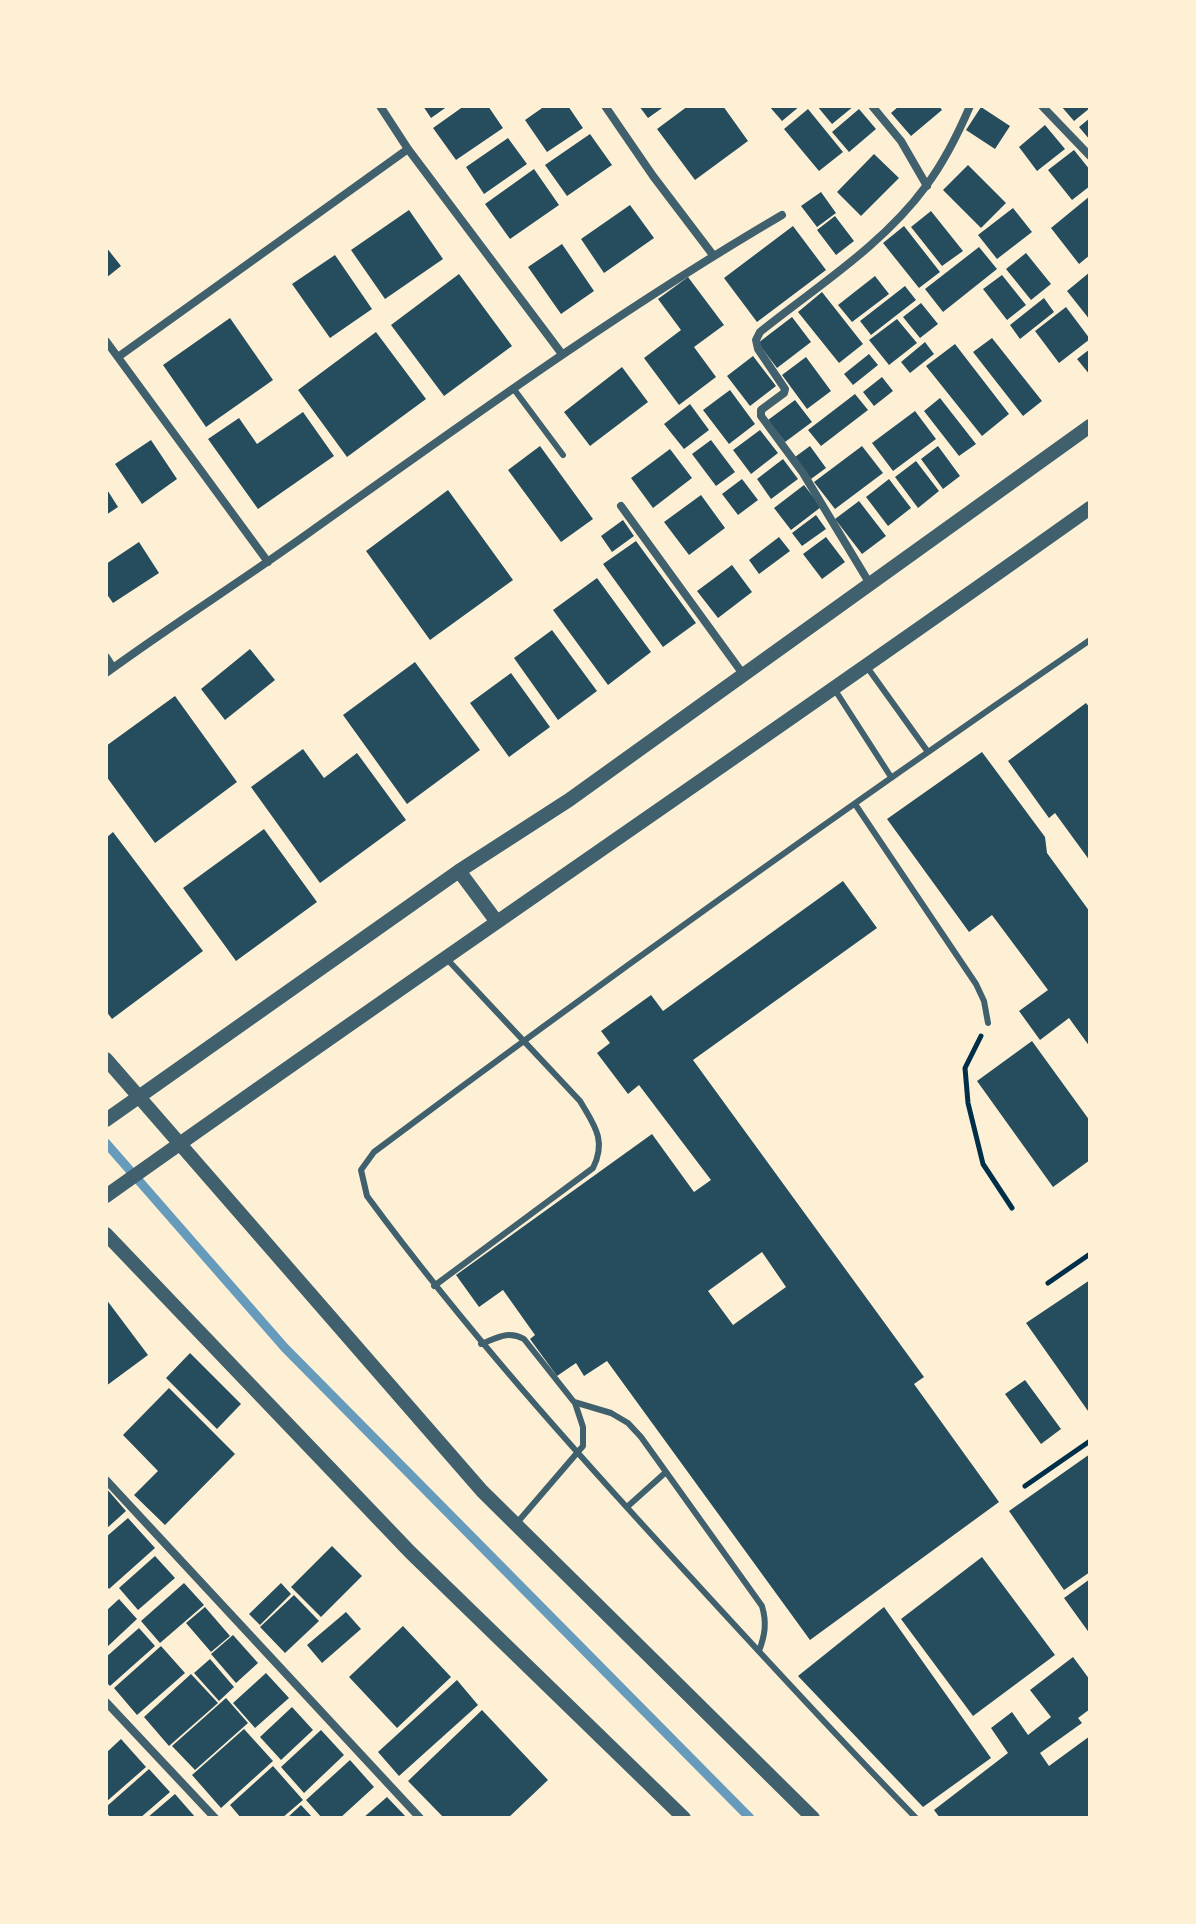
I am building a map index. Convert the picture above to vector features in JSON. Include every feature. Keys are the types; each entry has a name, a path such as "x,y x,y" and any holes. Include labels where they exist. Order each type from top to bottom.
{"street":[{"path":"380,106 408,149 562,354"},
{"path":"605,106 713,255"},
{"path":"872,106 901,141 927,186"},
{"path":"870,584 803,473 761,416 761,410 785,389 758,349 756,340 760,332 874,241 907,209 927,186 970,106"},
{"path":"1042,106 1090,156"},
{"path":"118,357 408,149"},
{"path":"106,657 110,670 562,354 713,255 782,215"},
{"path":"106,341 268,562"},
{"path":"111,1116 459,871 569,800 1090,426"},
{"path":"621,506 743,674"},
{"path":"106,1196 867,667 1090,508"},
{"path":"459,871 497,922"},
{"path":"106,1059 482,1491 813,1818"},
{"path":"106,1234 410,1552 684,1818"},
{"path":"106,1480 420,1818"},
{"path":"106,1702 215,1818"}],"lane":[{"path":"513,388 563,455"},
{"path":"916,1818 820,1720 481,1344 367,1196 361,1170 374,1152 523,1040 891,777 1090,640"},
{"path":"867,667 928,752"},
{"path":"834,689 891,777"},
{"path":"855,804 976,984 984,1001 988,1023"},
{"path":"434,1286 593,1168 601,1143 580,1101 446,958"},
{"path":"481,1344 506,1334 515,1333 524,1339 574,1402 583,1427 583,1446 578,1455 516,1524"},
{"path":"574,1402 611,1413 628,1423 641,1437 762,1606 766,1618 765,1635 759,1651"},
{"path":"627,1507 666,1472"}],"path":[{"path":"988,1023 965,1068 968,1103 983,1164 1012,1208"},
{"path":"1048,1283 1090,1254"},
{"path":"1025,1486 1090,1441"}],"building":[{"path":"423,106 448,106 431,118"},
{"path":"464,106 488,106 503,128 456,160 433,128"},
{"path":"545,106 568,106 583,128 547,152 525,120"},
{"path":"639,106 665,106 648,118"},
{"path":"688,106 723,106 748,141 695,180 657,129"},
{"path":"769,106 800,106 782,121"},
{"path":"817,106 854,106 832,124"},
{"path":"899,106 939,106 942,110 911,136 891,113"},
{"path":"1061,106 1090,106 1090,108 1074,121"},
{"path":"981,107 1010,126 995,149 966,130"},
{"path":"808,109 843,152 819,171 784,129"},
{"path":"859,109 876,129 849,152 832,132"},
{"path":"1090,118 1090,140 1079,127"},
{"path":"1045,125 1065,149 1037,171 1019,147"},
{"path":"590,134 612,165 567,196 545,165"},
{"path":"508,138 527,164 484,194 466,167"},
{"path":"1074,150 1090,170 1090,186 1072,200 1048,170"},
{"path":"874,154 899,178 861,216 837,192"},
{"path":"968,165 1006,203 981,228 943,190"},
{"path":"534,169 559,205 510,239 485,204"},
{"path":"821,192 836,213 817,227 801,206"},
{"path":"1090,196 1090,255 1079,264 1051,228"},
{"path":"630,205 654,238 604,273 581,239"},
{"path":"1013,208 1032,232 997,259 978,235"},
{"path":"409,210 443,259 385,299 351,250"},
{"path":"931,211 963,251 942,266 911,227"},
{"path":"835,216 854,241 836,255 817,230"},
{"path":"793,226 826,270 757,322 724,278"},
{"path":"904,226 940,272 919,288 883,243"},
{"path":"562,244 594,291 561,314 528,267"},
{"path":"106,247 121,266 106,278"},
{"path":"979,247 997,269 943,312 925,289"},
{"path":"1026,253 1051,284 1031,300 1006,269"},
{"path":"335,255 372,309 330,338 292,284"},
{"path":"1090,272 1090,320 1067,291"},
{"path":"459,274 512,346 444,396 391,325"},
{"path":"1002,275 1026,305 1007,320 983,289"},
{"path":"875,276 889,294 852,322 838,305"},
{"path":"688,277 724,325 694,347 716,377 679,405 644,358 681,330 658,299"},
{"path":"905,286 916,300 871,335 860,321"},
{"path":"822,292 863,344 839,363 798,312"},
{"path":"1044,298 1054,312 1020,339 1010,325"},
{"path":"921,303 938,324 920,338 903,317"},
{"path":"1066,307 1090,339 1059,363 1035,331"},
{"path":"792,317 811,342 777,368 758,343"},
{"path":"230,318 273,380 206,427 163,365"},
{"path":"897,319 917,343 889,365 869,340"},
{"path":"376,332 426,399 347,457 298,390"},
{"path":"992,338 1042,401 1023,416 973,352"},
{"path":"925,342 934,354 910,373 901,362"},
{"path":"955,344 1009,414 982,436 926,366"},
{"path":"1090,349 1090,375 1077,359"},
{"path":"869,354 878,365 853,385 844,374"},
{"path":"753,356 776,386 750,406 727,376"},
{"path":"806,357 831,391 807,409 782,375"},
{"path":"622,367 648,402 590,446 564,412"},
{"path":"882,377 893,391 874,406 863,392"},
{"path":"730,390 755,424 729,444 703,410"},
{"path":"855,394 868,410 821,446 808,430"},
{"path":"940,398 976,444 959,456 924,411"},
{"path":"795,400 812,422 785,442 768,420"},
{"path":"690,404 709,430 684,449 664,424"},
{"path":"915,411 936,439 893,471 872,443"},
{"path":"303,412 334,456 258,509 208,439 239,418 257,444"},
{"path":"760,430 778,453 751,474 733,450"},
{"path":"151,440 177,479 142,504 115,464"},
{"path":"711,440 735,472 716,486 692,454"},
{"path":"540,446 593,519 561,542 508,470"},
{"path":"810,446 826,468 811,479 795,457"},
{"path":"862,446 883,473 835,509 814,482"},
{"path":"938,446 960,476 943,489 921,459"},
{"path":"670,449 692,478 653,508 631,478"},
{"path":"783,459 798,479 771,499 757,479"},
{"path":"916,461 939,491 918,508 895,477"},
{"path":"742,479 758,500 738,515 722,494"},
{"path":"889,479 911,508 888,526 866,497"},
{"path":"804,485 821,507 791,530 774,508"},
{"path":"106,488 118,507 106,515"},
{"path":"448,490 513,580 430,640 366,551"},
{"path":"701,495 725,528 689,555 664,522"},
{"path":"859,501 886,536 862,554 835,519"},
{"path":"816,515 826,529 802,546 792,533"},
{"path":"623,520 634,536 612,552 601,536"},
{"path":"779,537 790,551 759,574 749,560"},
{"path":"826,537 845,562 822,579 803,554"},
{"path":"636,541 696,623 663,647 603,564"},
{"path":"139,542 159,573 113,603 106,593 106,564"},
{"path":"732,565 752,592 718,618 697,591"},
{"path":"597,578 651,652 608,685 553,610"},
{"path":"552,630 597,691 558,720 514,658"},
{"path":"250,649 275,680 225,720 201,689"},
{"path":"415,662 480,750 407,804 343,715"},
{"path":"511,673 550,727 509,757 470,703"},
{"path":"175,696 237,782 155,843 106,776 106,746"},
{"path":"1086,703 1090,708 1090,861 1055,813 1049,818 1008,761"},
{"path":"303,749 324,778 357,753 406,820 320,883 251,787"},
{"path":"982,752 1045,837 1047,853 1090,912 1090,1047 1069,1018 1040,1040 1019,1011 1048,990 992,915 969,932 887,819"},
{"path":"264,829 317,902 236,961 183,888"},
{"path":"113,832 203,951 112,1019 106,1011 106,838"},
{"path":"843,881 877,928 693,1060 924,1377 914,1384 999,1502 810,1640 607,1361 584,1376 576,1363 557,1376 530,1339 535,1335 503,1290 479,1307 456,1275 652,1134 694,1192 711,1180 639,1085 628,1094 597,1053 610,1043 601,1031 651,995 663,1011","holes":["762,1252 786,1287 733,1325 708,1291"]},
{"path":"1032,1041 1090,1121 1090,1160 1053,1187 977,1081"},
{"path":"1090,1280 1090,1409 1088,1411 1026,1323"},
{"path":"106,1299 148,1355 106,1386"},
{"path":"190,1353 241,1404 217,1429 166,1378"},
{"path":"1025,1380 1061,1429 1041,1444 1005,1394"},
{"path":"169,1388 235,1454 165,1525 134,1495 158,1471 123,1435"},
{"path":"1090,1454 1090,1572 1064,1590 1009,1511"},
{"path":"106,1488 126,1511 106,1529"},
{"path":"128,1518 155,1548 109,1589 106,1585 106,1537"},
{"path":"332,1546 362,1576 321,1617 291,1587"},
{"path":"155,1556 175,1578 138,1610 119,1588"},
{"path":"982,1557 1055,1655 973,1716 901,1619"},
{"path":"1090,1579 1090,1634 1064,1598"},
{"path":"184,1583 204,1605 160,1643 141,1621"},
{"path":"281,1583 291,1594 260,1625 249,1614"},
{"path":"294,1595 319,1621 285,1653 260,1627"},
{"path":"119,1599 137,1619 106,1648 106,1611"},
{"path":"205,1607 230,1636 211,1652 186,1623"},
{"path":"884,1607 991,1758 923,1807 798,1676"},
{"path":"346,1612 361,1629 322,1663 307,1645"},
{"path":"403,1626 451,1677 397,1728 349,1677"},
{"path":"139,1628 155,1646 110,1686 106,1682 106,1657"},
{"path":"233,1635 258,1663 236,1683 211,1654"},
{"path":"161,1646 185,1673 137,1715 114,1688"},
{"path":"1073,1657 1090,1680 1090,1709 1078,1718 1082,1723 1040,1753 1049,1766 1090,1736 1090,1818 940,1818 934,1810 1008,1753 991,1728 1012,1712 1028,1735 1051,1717 1030,1690"},
{"path":"210,1659 234,1687 219,1701 194,1673"},
{"path":"266,1673 289,1698 255,1728 233,1703"},
{"path":"191,1674 218,1703 169,1746 144,1717"},
{"path":"457,1680 478,1705 399,1776 378,1752"},
{"path":"226,1698 248,1723 195,1770 172,1746"},
{"path":"292,1707 313,1730 281,1760 260,1737"},
{"path":"482,1710 548,1780 508,1818 444,1818 408,1781"},
{"path":"244,1729 273,1761 221,1808 192,1775"},
{"path":"321,1730 344,1755 304,1793 281,1767"},
{"path":"121,1739 146,1767 106,1802 106,1753"},
{"path":"350,1760 374,1787 340,1818 322,1818 306,1800"},
{"path":"273,1766 303,1800 282,1818 241,1818 230,1805"},
{"path":"149,1769 170,1792 140,1818 111,1818 106,1807"},
{"path":"175,1794 196,1818 147,1818"},
{"path":"387,1797 407,1818 363,1818"},
{"path":"301,1805 313,1818 287,1818"}],"waterway":[{"path":"106,1143 285,1348 750,1818"}]}
